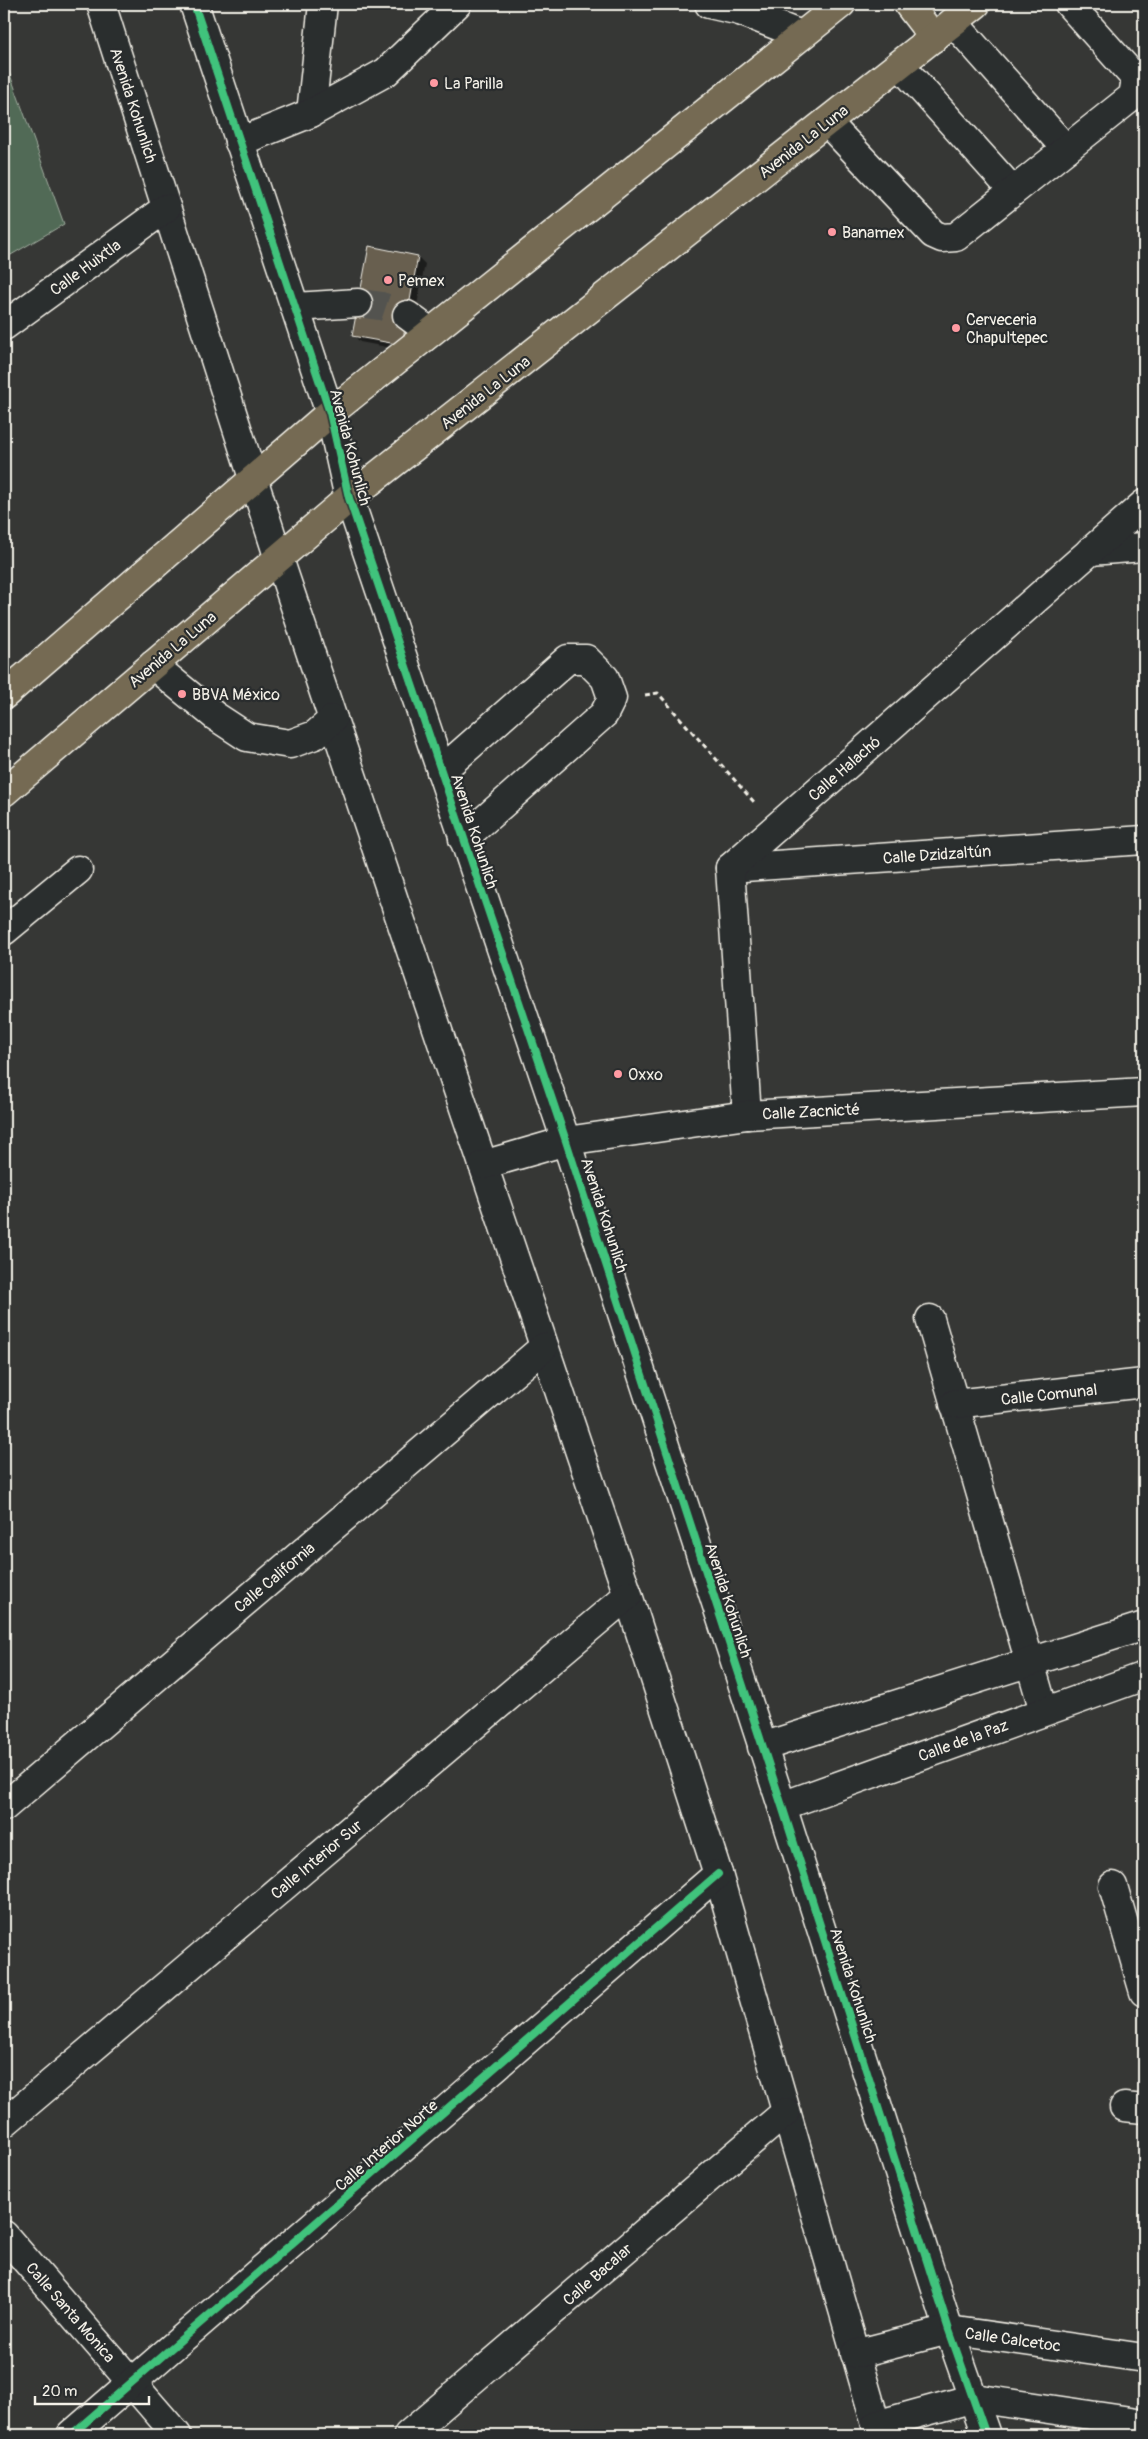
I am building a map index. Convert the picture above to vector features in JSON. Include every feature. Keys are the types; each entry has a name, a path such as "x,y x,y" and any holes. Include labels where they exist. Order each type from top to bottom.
{"main road":[{"path":"4,694 330,413 841,4"},
{"path":"908,4 944,30"},
{"name":"Avenida La Luna","path":"4,792 348,498 976,4"}],"street":[{"name":"Avenida Kohunlich","path":"101,4 279,558 628,1595 718,1874 877,2430"},
{"name":"Avenida Kohunlich","path":"194,4 330,413 348,498 566,1141 782,1806 949,2330 986,2435"},
{"path":"311,113 323,4"},
{"path":"240,142 311,113 386,72 457,4"},
{"path":"709,4 743,6 802,35"},
{"path":"827,122 933,234 942,238 956,238 1133,96 1136,80 1069,4"},
{"path":"944,30 1066,149"},
{"path":"900,65 1013,192"},
{"name":"Calle Huixtla","path":"4,326 166,208"},
{"path":"295,307 358,304"},
{"path":"407,314 430,332"},
{"name":"Calle Halachó","path":"730,868 1144,504"},
{"path":"1090,551 1144,547"},
{"path":"441,771 568,659 586,659 605,678 612,698 604,714 463,839"},
{"path":"153,666 215,716 248,737 290,744 315,735 333,718"},
{"name":"Calle Dzidzaltún","path":"730,868 1144,840"},
{"path":"730,868 747,1115"},
{"path":"4,931 78,870"},
{"name":"Calle Zacnicté","path":"483,1164 566,1141 747,1115 1144,1092"},
{"path":"930,1319 1044,1711"},
{"name":"Calle California","path":"4,1807 544,1347"},
{"name":"Calle Comunal","path":"954,1404 1144,1383"},
{"name":"Calle Interior Sur","path":"4,2123 628,1595"},
{"path":"762,1748 1030,1660 1144,1626"},
{"name":"Calle de la Paz","path":"782,1806 1144,1676"},
{"name":"Calle Interior Norte","path":"71,2435 133,2384 718,1874"},
{"path":"1113,1886 1138,1946 1144,1992"},
{"name":"Calle Bacalar","path":"408,2435 786,2112"},
{"name":"Calle Santa Monica","path":"4,2235 177,2435"},
{"name":"Calle Calcetoc","path":"855,2354 949,2330 1144,2358"},
{"path":"877,2430 974,2398 1144,2423"}],"path":[{"path":"612,698 658,694 776,828"}],"green space":[{"path":"4,58 64,224 4,259"}],"building":[{"name":"Pemex","path":"369,246 418,256 402,345 352,336"}],"tunnel":[{"path":"358,303 381,306 407,315"}],"cycle path":[{"path":"194,4 330,413 349,498 566,1141 782,1806 949,2330 986,2435"},
{"path":"71,2435 718,1874"}],"place":[{"name":"La Parilla","path":"434,83"},
{"name":"Banamex","path":"832,232"},
{"name":"Pemex","path":"388,280"},
{"name":"Cerveceria Chapultepec","path":"956,328"},
{"name":"BBVA México","path":"182,694"},
{"name":"Oxxo","path":"618,1074"}]}
